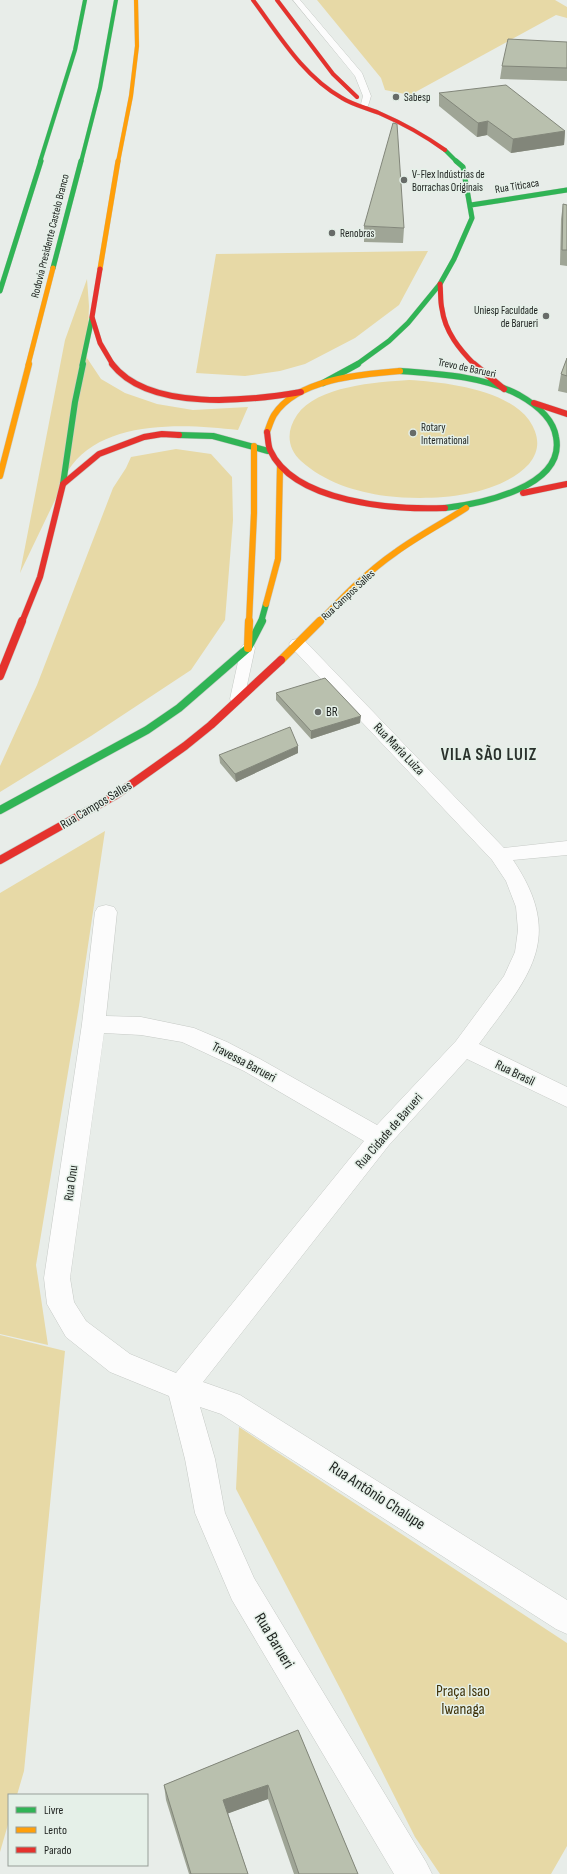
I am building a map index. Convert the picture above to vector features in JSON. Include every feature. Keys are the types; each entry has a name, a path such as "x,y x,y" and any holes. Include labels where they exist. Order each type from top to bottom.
{"main road":[{"path":"0,291 75,50 85,0"},
{"name":"Rodovia Presidente Castelo Branco","path":"0,476 100,88 116,0"},
{"path":"0,676 40,577 63,484 75,402 92,316 131,96 137,46 136,0"},
{"path":"253,0 316,80 337,96 366,106 422,135 453,156 463,167 471,205 472,218 454,259 440,284 408,323 388,341 355,366 323,383"},
{"path":"277,0 333,74 366,106"},
{"name":"Rua Titicaca","path":"471,205 567,190"},
{"path":"440,284 441,311 446,328 455,344 471,364 504,389"},
{"path":"92,316 103,349 114,368 133,382 158,392 188,398 228,401 262,399 301,392"},
{"name":"Trevo de Barueri","path":"400,371 455,375 481,381 504,389 529,402 544,413 554,426 558,439 558,452 552,465 540,477 523,488 502,497 470,505 438,509 405,509 342,499 315,489 297,479 280,466 268,451 266,437 268,424 275,413 286,402 301,392 323,383 347,376 400,371"},
{"path":"529,402 567,414"},
{"path":"63,484 99,454 144,437 162,434 213,436 268,451"},
{"path":"248,648 254,506 254,446"},
{"path":"0,810 147,730 179,708 248,648 262,622 278,559 280,466"},
{"path":"502,497 567,484"},
{"name":"Rua Campos Salles","path":"0,860 116,795 156,768 211,725 237,699 298,644 346,594 374,570 396,552 470,505"}],"street":[{"name":"Rua Maria Luiza","path":"298,644 499,855"},
{"path":"499,855 567,848"},
{"name":"Rua Cidade de Barueri","path":"181,1388 380,1138 464,1047 514,979 526,952 530,930 527,907 516,880 499,855"},
{"name":"Rua Onu","path":"106,912 94,1024 57,1278 61,1304 76,1329 120,1363 181,1388"},
{"name":"Travessa Barueri","path":"94,1024 141,1026 186,1034 219,1048 252,1065 380,1138"},
{"name":"Rua Brasil","path":"464,1047 567,1098"},
{"name":"Rua Antônio Chalupe","path":"181,1388 230,1404 567,1618"},
{"name":"Rua Barueri","path":"181,1388 200,1459 210,1513 243,1589 414,1874"}],"lane":[{"path":"296,0 359,75 367,96 366,106"},
{"path":"237,699 248,648"}],"green space":[{"path":"317,0 555,0 567,7 567,18 556,15 410,95 385,90 381,78"},
{"path":"428,251 399,305 355,338 305,364 280,371 245,376 196,373 216,254"},
{"path":"87,279 89,306 87,358 101,379 125,393 157,404 193,410 248,407 238,430 195,426 149,428 126,432 106,439 87,450 72,465 67,473 20,573 65,340"},
{"path":"409,380 456,385 474,389 490,394 519,409 529,420 537,437 537,447 533,458 529,464 515,475 499,484 462,495 422,498 386,496 352,489 320,475 296,456 291,445 291,427 297,415 306,405 318,398 348,387 380,382"},
{"path":"176,449 211,454 232,477 233,520 225,620 191,670 91,736 0,792 0,766 37,685 113,488 131,457"},
{"path":"105,831 79,1006 36,1265 48,1345 0,1334 0,893"},
{"path":"0,1335 65,1351 24,1771 17,1794 8,1794 8,1824 0,1852"},
{"name":"Praça Isao Iwanaga","path":"239,1427 567,1643 567,1846 551,1874 440,1874 415,1837 343,1694 236,1489"}],"building":[{"path":"508,39 567,42 567,68 502,66"},
{"path":"506,85 565,131 513,139 488,121 478,123 439,93"},
{"path":"393,123 397,124 404,228 364,226"},
{"path":"563,204 567,205 567,250 562,250"},
{"path":"567,358 567,376 561,374"},
{"name":"BR","path":"325,678 361,716 311,731 276,693"},
{"path":"290,727 298,746 235,774 219,755"},
{"path":"298,1730 358,1874 299,1874 268,1785 223,1800 248,1874 191,1874 164,1785"}],"traffic: fast":[{"path":"0,291 75,50 85,0"},
{"path":"53,268 100,88 116,0"},
{"path":"323,383 355,366 389,341 408,323 440,284 454,259 472,218 471,205 463,167 445,150"},
{"path":"471,205 567,190"},
{"path":"63,484 75,402 92,318"},
{"path":"400,371 469,378 503,388 533,404 546,416 555,430 557,441 555,457 546,471 533,482 516,491 497,498 478,503 445,508"},
{"path":"179,435 213,436 268,451"},
{"path":"0,810 147,730 179,708 248,648 262,621 266,604"}],"traffic: slow":[{"path":"100,269 119,153 131,96 137,46 136,0"},
{"path":"0,476 53,268"},
{"path":"267,432 273,415 286,402 302,391 343,378 364,374 400,371"},
{"path":"248,648 254,513 254,446"},
{"path":"266,604 278,559 280,466"},
{"path":"281,660 365,576 396,552 466,508"}],"traffic: jam":[{"path":"253,0 283,41 316,79 329,90 349,102 408,127 445,150"},
{"path":"277,0 333,74 357,97"},
{"path":"100,269 93,307 93,323 100,343 110,362 120,373 128,378 145,387 164,393 203,400 242,400 301,392"},
{"path":"440,284 442,312 451,336 466,356 504,389"},
{"path":"534,403 567,414"},
{"path":"267,432 269,449 278,464 293,476 310,486 350,500 384,507 414,509 445,508"},
{"path":"0,676 40,577 63,484 99,454 144,437 162,434 179,435"},
{"path":"523,493 567,484"},
{"path":"0,860 116,795 185,746 211,725 281,660"}],"place":[{"name":"Sabesp","path":"396,97"},
{"name":"V-Flex Indústrias de Borrachas Originais","path":"404,180"},
{"name":"Renobras","path":"332,233"},
{"name":"Uniesp Faculdade de Barueri","path":"546,316"},
{"name":"Rotary International","path":"413,433"},
{"name":"BR","path":"318,712"}],"district":[{"name":"VILA SÃO LUIZ","path":"489,755"}]}
